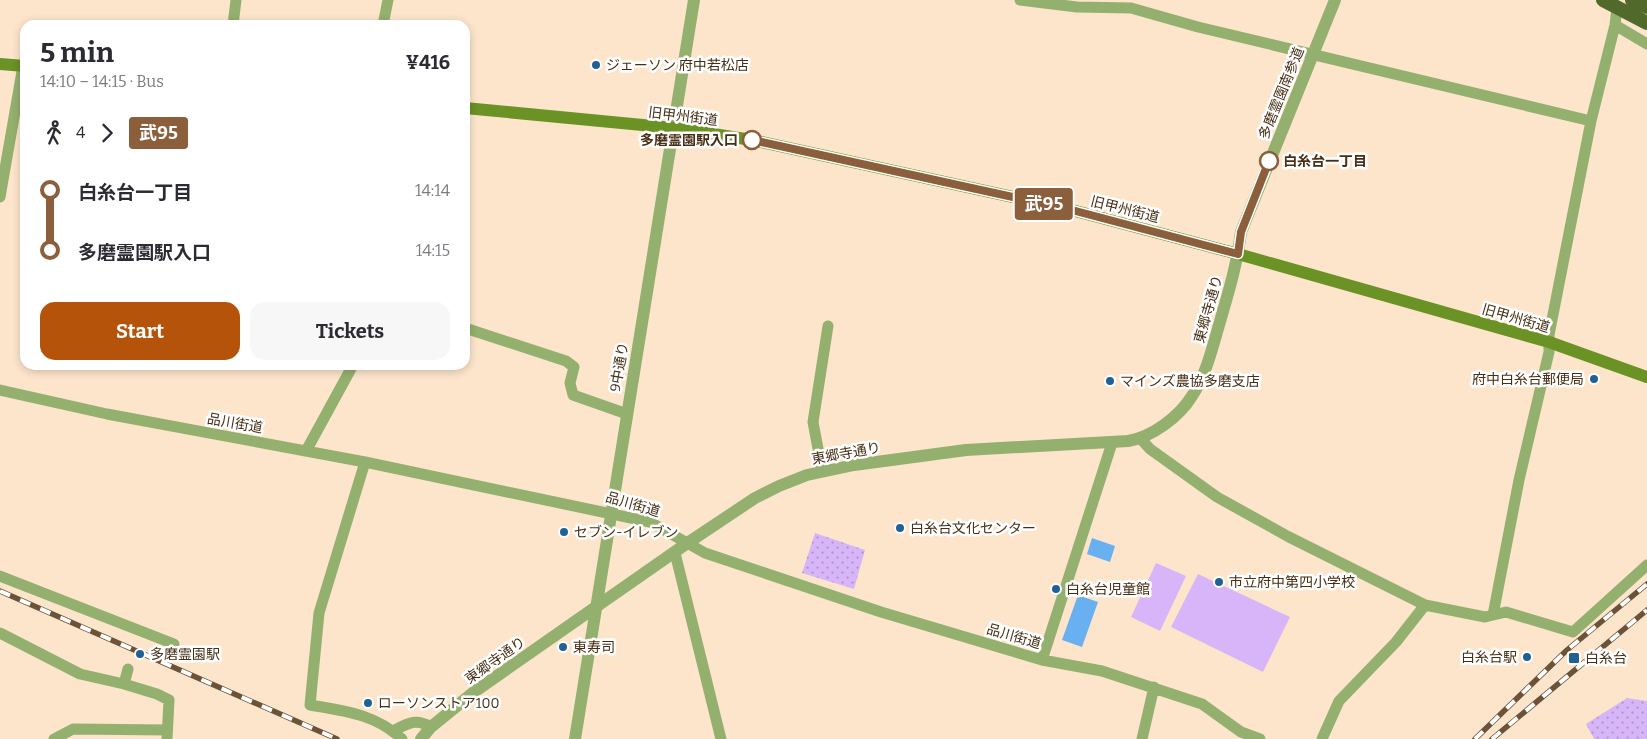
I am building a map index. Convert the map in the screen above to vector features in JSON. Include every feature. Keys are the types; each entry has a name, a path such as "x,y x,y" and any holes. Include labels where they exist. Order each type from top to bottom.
{"highway":[{"path":"1603,0 1647,23"}],"main road":[{"path":"0,64 20,66"},
{"name":"旧甲州街道","path":"470,108 674,128 752,140 1068,209 1238,254 1549,342 1647,377"}],"street":[{"path":"234,20 236,0"},
{"path":"384,20 388,0"},
{"name":"9中通り","path":"574,739 694,0"},
{"path":"1020,0 1077,7 1131,8 1198,27 1591,121"},
{"name":"多磨霊園南参道","path":"1238,254 1241,232 1334,0"},
{"path":"1493,614 1520,480 1549,352 1549,342 1591,121 1615,25 1617,8"},
{"path":"1615,25 1647,44"},
{"path":"0,197 20,88"},
{"name":"東郷寺通り","path":"421,739 431,727 474,692 686,544 755,498 779,486 822,470 966,450 1112,443 1141,439 1181,410 1192,397 1201,380 1213,347 1238,254"},
{"path":"822,470 813,422 828,326"},
{"path":"470,330 566,361 574,367 570,383 572,395 626,414"},
{"path":"306,451 350,370"},
{"name":"品川街道","path":"0,390 107,414 365,462 610,512 650,522 672,533 686,544 706,553 881,612 1042,660 1102,671 1202,704 1241,732 1260,739"},
{"path":"1141,439 1150,449 1217,497 1289,537 1426,605 1485,617 1506,612 1573,632 1647,565"},
{"path":"1042,660 1112,443"},
{"path":"365,462 319,613 310,705 355,714 383,723 402,739"},
{"path":"675,553 721,739"},
{"path":"0,576 174,644"},
{"path":"1322,739 1339,701 1396,642 1426,605"},
{"path":"0,633 80,674 124,684 157,694 169,700 167,734 73,730 54,739"},
{"path":"124,684 128,669"},
{"path":"1142,739 1154,687"},
{"path":"393,731 413,721 422,721 431,727"}],"shaded area":[{"path":"815,533 865,550 854,589 802,573"},
{"path":"1156,563 1186,576 1160,631 1131,617"},
{"path":"1198,574 1290,617 1263,672 1171,627"},
{"path":"1627,698 1647,701 1647,739 1594,739 1586,724"}],"water":[{"path":"1092,538 1115,546 1110,562 1087,554"},
{"path":"1078,595 1098,602 1082,647 1062,640"}],"railway":[{"path":"1475,739 1567,650 1647,584"},
{"path":"0,591 337,739"},
{"path":"1492,739 1647,610"}],"bus line":[{"name":"武95","path":"752,140 937,182 1068,209 1238,254 1241,232 1269,161"}],"place":[{"name":"ジェーソン 府中若松店","path":"596,65"},
{"name":"多磨霊園駅入口","path":"752,140"},
{"name":"白糸台一丁目","path":"1269,161"},
{"name":"府中白糸台郵便局","path":"1594,379"},
{"name":"マインズ農協多磨支店","path":"1110,381"},
{"name":"白糸台文化センター","path":"900,528"},
{"name":"セブン-イレブン","path":"564,532"},
{"name":"市立府中第四小学校","path":"1219,582"},
{"name":"白糸台児童館","path":"1056,589"},
{"name":"東寿司","path":"563,647"},
{"name":"多磨霊園駅","path":"140,654"},
{"name":"白糸台駅","path":"1527,657"},
{"name":"白糸台","path":"1574,658"},
{"name":"ローソンストア100","path":"368,703"}]}
